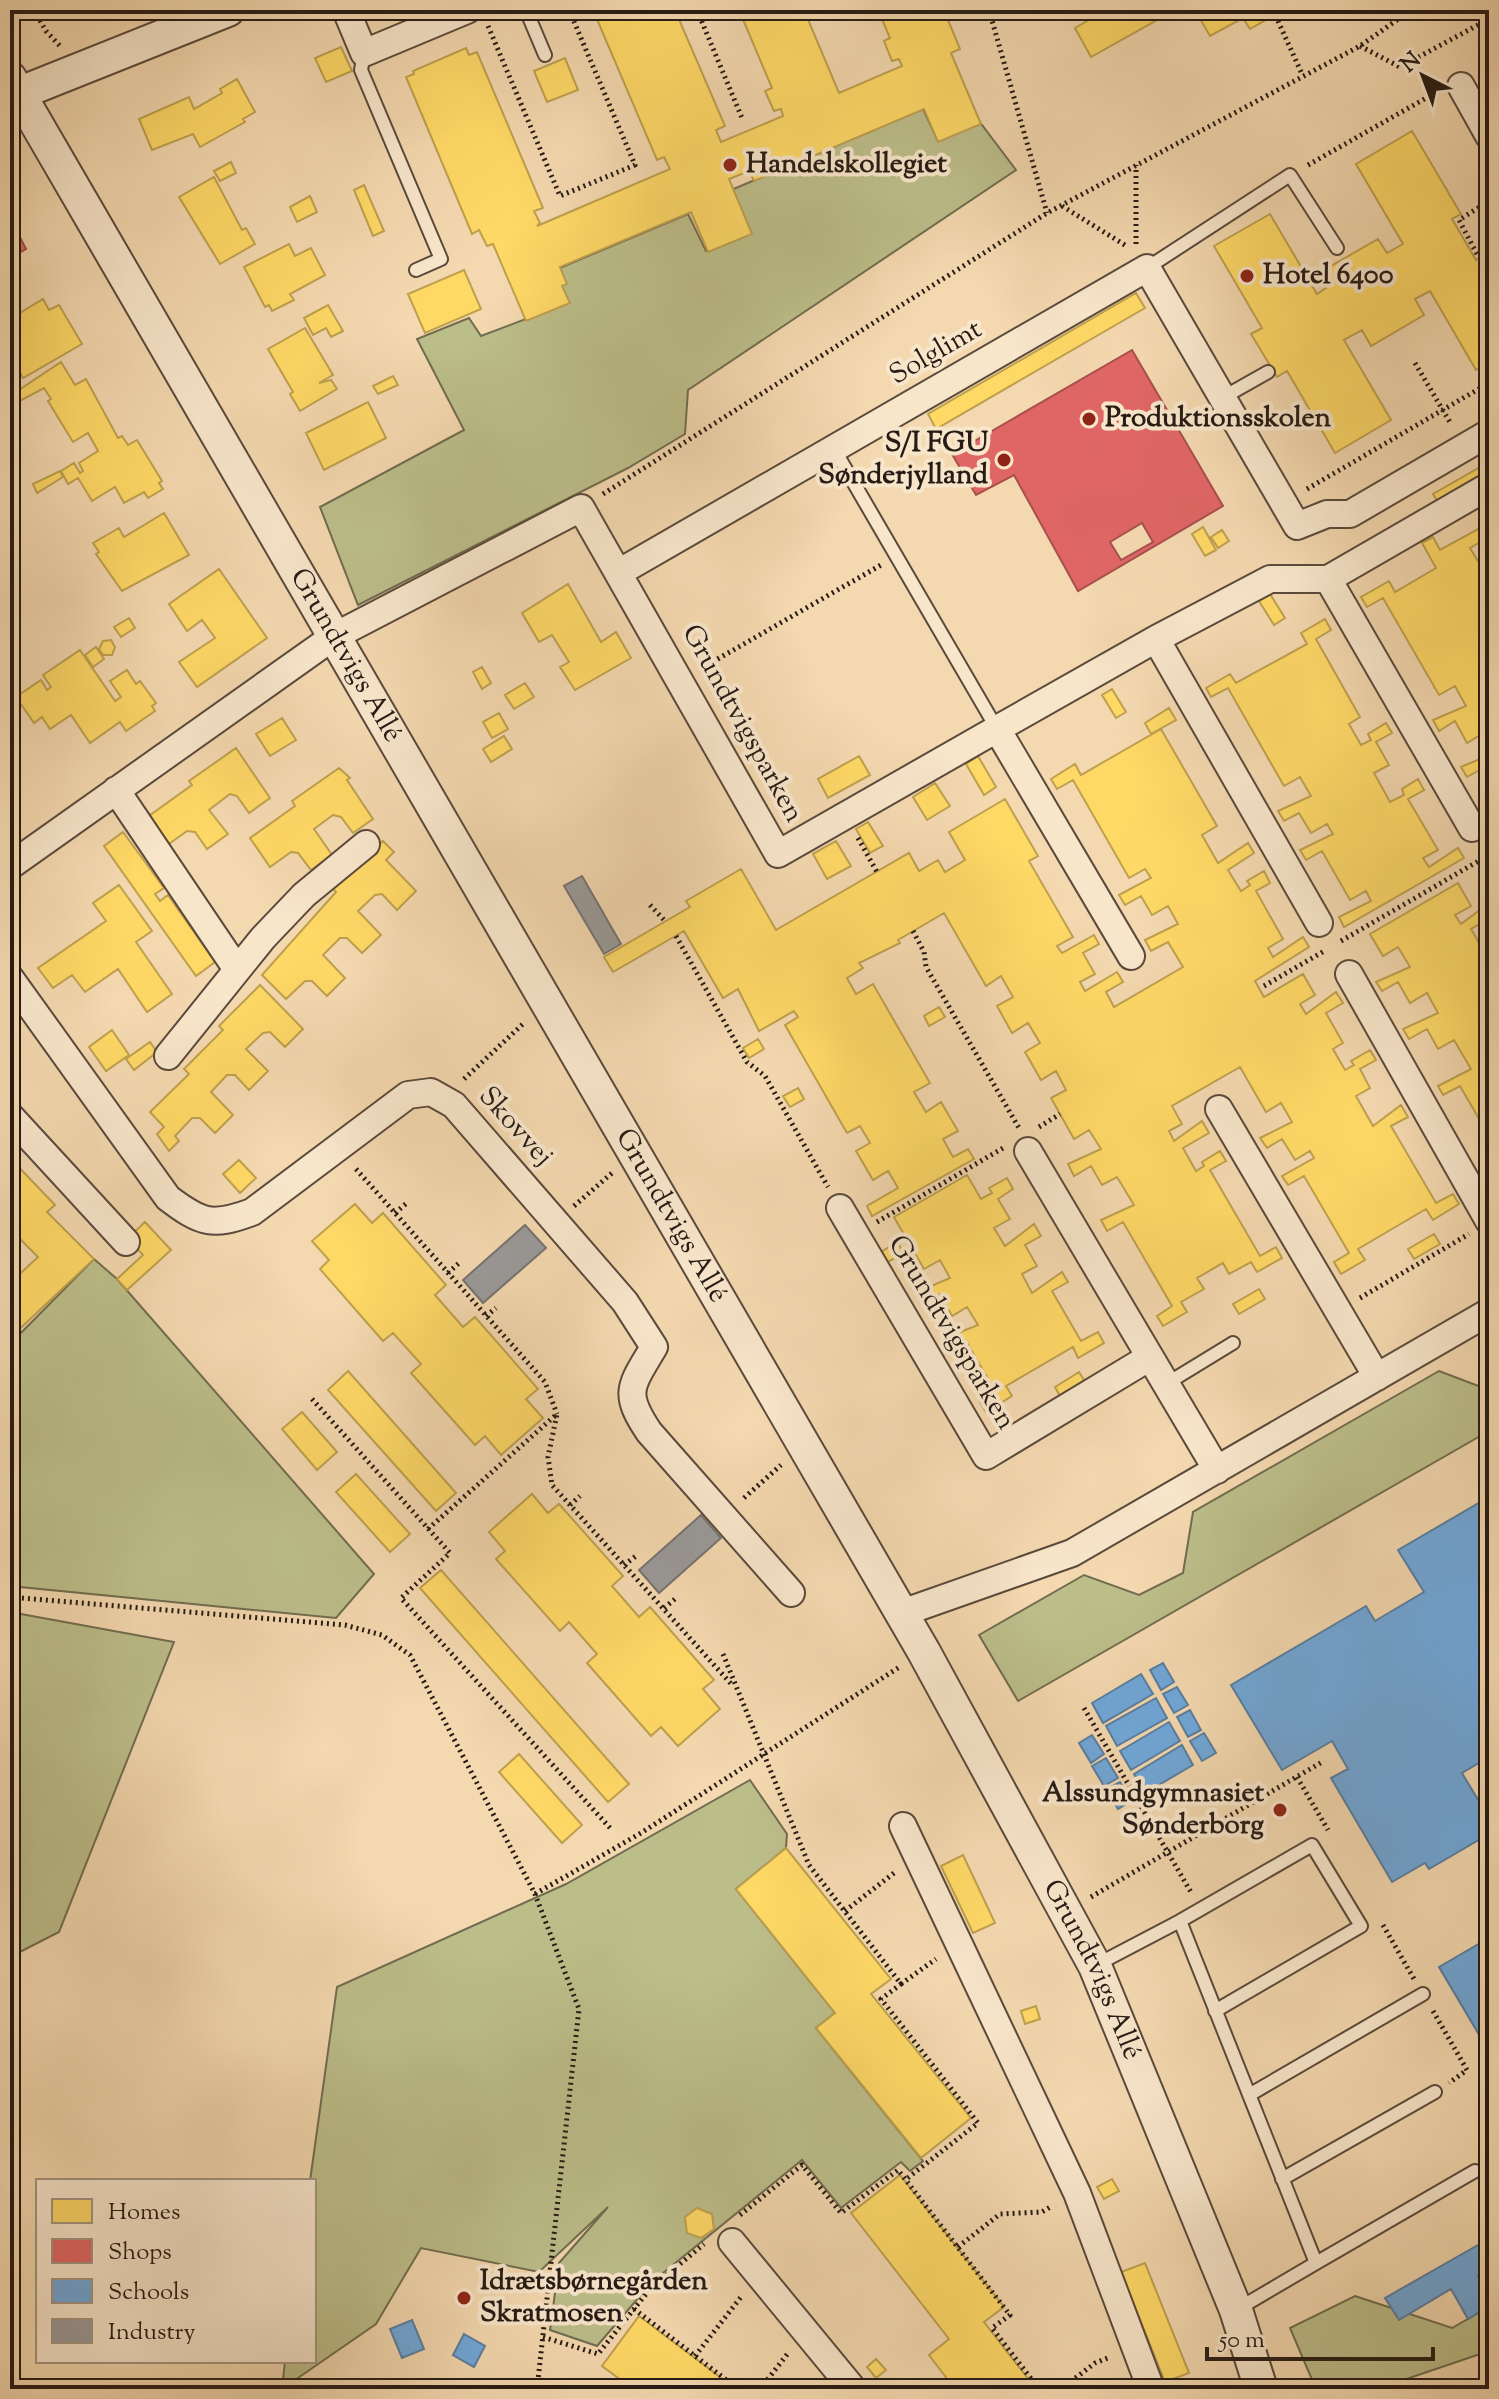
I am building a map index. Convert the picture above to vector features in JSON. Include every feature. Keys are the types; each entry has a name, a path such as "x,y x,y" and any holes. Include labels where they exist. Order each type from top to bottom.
{"street":[{"path":"13,90 84,69 228,10"},
{"path":"346,10 364,53 477,17"},
{"name":"Grundtvigs Allé","path":"13,90 902,1613 1066,1912 1095,1966 1236,2310 1261,2389"},
{"path":"1454,93 1485,148"},
{"path":"1147,268 1297,526 1327,514 1350,514 1489,433"},
{"name":"Solglimt","path":"618,573 1147,268"},
{"path":"1472,828 1328,579 1489,486"},
{"path":"10,866 333,637 581,508 618,573"},
{"name":"Grundtvigsparken","path":"618,573 778,854 1156,639 1270,579 1328,579"},
{"path":"1156,639 1319,923"},
{"path":"997,729 1131,956"},
{"path":"116,790 236,968"},
{"path":"168,1056 236,968 304,895 366,844"},
{"path":"1349,974 1482,1226"},
{"name":"Skovvej","path":"10,978 168,1198 195,1219 222,1223 252,1212 408,1095 431,1092 454,1105 625,1302 654,1347 630,1388 633,1408 649,1432 791,1593"},
{"path":"1219,1109 1377,1377"},
{"path":"10,1116 126,1242"},
{"path":"1026,1144 1217,1470"},
{"name":"Grundtvigsparken","path":"840,1208 986,1456 1150,1357"},
{"path":"902,1613 1072,1553 1489,1312"},
{"path":"903,1826 1077,2193 1151,2389"},
{"path":"724,2235 853,2389"}],"lane":[{"path":"526,10 545,55"},
{"path":"364,53 361,70 441,259 416,270"},
{"path":"1147,268 1290,175 1337,248"},
{"path":"1222,398 1268,372"},
{"path":"834,449 997,729"},
{"path":"1166,1384 1233,1343"},
{"path":"1095,1966 1312,1845 1361,1926 1215,2011"},
{"path":"1180,1921 1316,2263"},
{"path":"1249,2095 1423,1994"},
{"path":"1282,2179 1435,2092"},
{"path":"1236,2310 1475,2171"}],"path":[{"path":"34,10 46,31 84,69"},
{"path":"477,17 560,196 635,165 569,10"},
{"path":"697,10 742,118"},
{"path":"989,10 1047,213"},
{"path":"1273,10 1302,74"},
{"path":"581,508 1047,213 1302,74 1360,46 1411,10"},
{"path":"1360,46 1400,67 1489,19"},
{"path":"1290,175 1440,90 1454,93"},
{"path":"1485,148 1489,174"},
{"path":"1061,205 1136,252 1136,165"},
{"path":"1489,201 1459,220 1478,256 1489,250"},
{"path":"1415,363 1465,448"},
{"path":"1283,503 1489,383"},
{"path":"681,681 897,556"},
{"path":"844,816 877,872"},
{"path":"1264,986 1489,855"},
{"path":"650,905 666,922"},
{"path":"913,931 924,952 926,967 1026,1144"},
{"path":"676,936 747,1062 765,1076 840,1208"},
{"path":"442,1098 546,1003"},
{"path":"855,1234 1026,1144 1060,1114"},
{"path":"337,1148 545,1382 557,1414 548,1457 552,1485 735,1688"},
{"path":"556,1222 634,1154"},
{"path":"395,1213 408,1202"},
{"path":"1338,1310 1482,1226"},
{"path":"448,1273 459,1263"},
{"path":"486,1316 496,1308"},
{"path":"312,1399 450,1553 401,1598 611,1829"},
{"path":"428,1529 557,1414"},
{"path":"725,1515 804,1445"},
{"path":"570,1505 580,1496"},
{"path":"624,1565 636,1556"},
{"path":"10,1597 345,1625 382,1635 410,1655 535,1894 579,2009 537,2389"},
{"path":"663,1608 675,1599"},
{"path":"535,1894 641,1833 924,1652"},
{"path":"723,1654 809,1865 901,1984"},
{"path":"1084,1708 1201,1909"},
{"path":"1066,1912 1322,1762"},
{"path":"1297,1777 1328,1831"},
{"path":"845,1911 884,1879 918,1859"},
{"path":"1376,1913 1467,2070 1435,2092"},
{"path":"905,2180 978,2123 881,1999 926,1964 960,1947"},
{"path":"543,2337 598,2354 650,2289 724,2235 802,2165 841,2213 898,2170 1010,2315 992,2328 1039,2389"},
{"path":"958,2247 1000,2214 1042,2212 1077,2193"},
{"path":"695,2356 759,2275"},
{"path":"634,2309 738,2389"},
{"path":"760,2389 805,2331"},
{"path":"1061,2389 1095,2363 1136,2348"}],"green space":[{"path":"923,109 937,139 979,121 1016,170 688,390 685,434 628,468 358,605 320,507 464,430 417,339 469,318 481,336 568,303 555,270 688,214 706,251 748,233 731,190"},
{"path":"94,1259 117,1279 374,1574 336,1618 10,1586 10,1344"},
{"path":"1439,1371 1489,1390 1489,1431 1018,1701 979,1635 1084,1575 1139,1595 1183,1573 1193,1512"},
{"path":"10,1612 174,1642 59,1932 10,1957"},
{"path":"750,1780 787,1834 786,1848 736,1889 835,2013 816,2028 923,2161 910,2171 901,2162 841,2208 802,2160 652,2282 597,2346 550,2330 559,2263 608,2207 539,2272 421,2248 376,2324 282,2389 285,2363 316,2363 316,2179 310,2179 337,1987 566,1884"},
{"path":"1355,2296 1452,2328 1489,2307 1489,2351 1377,2389 1316,2389 1290,2328"}],"building: Homes":[{"name":"Handelskollegiet","path":"593,10 675,10 725,126 716,130 721,142 783,116 781,109 774,111 765,91 772,88 739,10 804,10 839,93 902,66 899,59 892,61 884,41 890,38 878,10 944,10 960,49 951,53 981,124 938,142 924,109 754,181 749,171 729,179 752,234 708,252 691,212 560,267 567,284 562,286 570,303 526,321 493,244 487,246 479,230 472,234 406,77 466,48 469,55 477,52 543,208 534,211 540,223 537,226 670,169 664,157 657,160"},
{"path":"1106,10 1165,10 1155,16 1157,20 1091,57 1075,28"},
{"path":"1195,10 1265,10 1269,18 1250,29 1243,18 1210,36"},
{"path":"341,47 352,71 326,82 315,58"},
{"path":"565,58 578,90 547,102 534,71"},
{"path":"237,79 255,112 243,119 245,122 200,147 193,134 152,150 139,119 189,97 194,109 222,93 220,89"},
{"path":"1412,131 1461,214 1452,219 1476,260 1484,255 1489,264 1489,363 1476,370 1430,291 1415,299 1424,315 1371,346 1362,330 1344,340 1391,420 1335,453 1287,371 1277,377 1251,334 1262,328 1214,246 1270,214 1317,294 1326,288 1317,274 1378,239 1387,253 1403,244 1356,164"},
{"path":"231,162 236,173 220,181 214,171"},
{"path":"214,177 242,230 246,228 255,244 220,264 179,197"},
{"path":"364,185 384,231 373,236 354,190"},
{"path":"310,196 317,212 297,222 290,207"},
{"path":"289,244 295,256 311,248 325,275 290,294 294,300 272,311 269,305 265,307 244,267"},
{"path":"464,270 481,309 425,333 408,294"},
{"path":"1136,293 1145,308 936,429 928,414"},
{"path":"43,299 49,310 59,305 82,344 23,378 10,354 10,319"},
{"path":"328,305 343,331 331,337 326,328 313,335 304,318"},
{"path":"305,328 333,375 319,383 331,380 337,389 300,411 290,394 293,392 268,349"},
{"path":"61,362 75,385 86,379 118,438 122,436 128,445 137,440 162,481 159,483 163,489 148,498 144,492 124,503 115,487 92,501 78,478 68,484 61,471 74,463 80,473 83,471 79,463 98,451 88,433 73,442 48,401 51,399 44,388 10,406 10,396"},
{"path":"393,376 398,385 378,394 373,386"},
{"path":"368,402 386,438 324,470 306,433"},
{"path":"1489,462 1489,472 1438,502 1433,494"},
{"path":"60,471 63,477 37,493 33,484"},
{"path":"164,513 189,555 122,591 96,554 99,552 93,543 119,528 124,537"},
{"path":"1203,527 1216,550 1205,556 1192,534"},
{"path":"1480,528 1487,538 1470,548 1489,579 1489,746 1482,734 1467,743 1455,721 1439,731 1433,720 1466,706 1455,686 1439,695 1383,598 1367,607 1361,597 1389,581 1395,592 1436,568 1422,543 1433,537 1440,550"},
{"path":"1222,530 1229,541 1218,548 1211,537"},
{"path":"219,569 267,638 197,687 179,662 215,638 202,620 187,631 169,604"},
{"path":"568,584 601,642 616,632 631,658 575,690 560,667 569,662 552,635 539,642 522,613"},
{"path":"1270,594 1285,618 1274,625 1259,601"},
{"path":"129,618 135,628 121,637 114,627"},
{"path":"1325,619 1331,630 1316,639 1360,717 1349,724 1361,745 1371,740 1368,734 1386,723 1392,733 1376,742 1389,765 1374,773 1390,802 1404,795 1402,789 1418,779 1424,790 1408,799 1438,850 1423,858 1429,867 1458,848 1464,858 1344,927 1339,917 1371,901 1366,891 1350,900 1322,851 1306,860 1300,850 1333,834 1327,824 1311,833 1299,813 1284,821 1278,811 1311,796 1300,777 1284,786 1228,688 1211,697 1206,688 1230,674 1236,683 1307,644 1301,633"},
{"path":"111,640 115,647 112,655 103,655 99,649 103,641"},
{"path":"96,647 104,659 93,667 85,655"},
{"path":"80,650 115,701 121,697 110,681 127,670 136,684 140,681 156,703 152,706 155,711 126,731 120,722 90,743 71,715 50,729 42,717 34,723 16,697 41,680 47,690 51,687 43,675"},
{"path":"482,667 491,683 482,689 473,672"},
{"path":"525,683 534,697 514,709 505,695"},
{"path":"1112,689 1126,712 1116,718 1102,695"},
{"path":"1169,708 1176,720 1151,734 1145,723"},
{"path":"499,713 508,729 492,738 483,722"},
{"path":"282,718 296,740 270,756 256,734"},
{"path":"1161,729 1217,826 1202,835 1218,863 1248,843 1254,853 1228,870 1241,891 1250,885 1247,881 1264,871 1270,883 1256,891 1283,939 1268,948 1273,957 1303,937 1309,947 1255,981 1264,997 1303,974 1315,995 1300,1004 1306,1014 1336,992 1343,1003 1326,1013 1343,1043 1333,1049 1345,1070 1354,1065 1351,1061 1370,1050 1376,1060 1360,1069 1370,1088 1356,1096 1373,1126 1401,1105 1408,1117 1391,1126 1436,1203 1453,1194 1459,1204 1433,1220 1426,1209 1358,1249 1365,1260 1341,1274 1334,1262 1349,1253 1304,1176 1288,1185 1282,1176 1314,1158 1310,1151 1295,1160 1282,1139 1267,1148 1260,1138 1292,1122 1281,1103 1266,1112 1240,1067 1172,1106 1182,1124 1169,1131 1174,1141 1202,1121 1209,1133 1183,1148 1196,1171 1204,1166 1202,1162 1220,1151 1226,1161 1210,1170 1260,1256 1276,1247 1282,1258 1257,1272 1251,1262 1229,1274 1223,1263 1197,1278 1204,1289 1181,1302 1187,1312 1163,1326 1157,1316 1172,1306 1123,1222 1107,1231 1101,1220 1134,1205 1117,1177 1102,1185 1091,1166 1074,1176 1068,1164 1101,1149 1089,1130 1074,1139 1051,1098 1066,1090 1056,1071 1041,1080 1025,1052 1040,1043 1028,1023 1012,1033 997,1006 1013,997 1001,976 986,986 944,913 898,940 900,943 859,963 863,968 847,978 856,994 873,984 930,1083 914,1092 926,1112 941,1102 958,1131 943,1139 953,1157 968,1149 974,1159 872,1216 867,1206 898,1188 888,1171 873,1180 856,1151 870,1143 860,1126 847,1133 785,1025 798,1017 794,1011 759,1031 738,989 723,998 684,931 613,972 604,957 690,907 686,901 741,869 776,930 909,853 919,871 938,860 945,872 965,860 949,832 1005,799 1038,856 1029,861 1073,937 1057,946 1062,953 1094,935 1099,944 1083,953 1095,974 1080,982 1085,991 1117,972 1123,982 1106,992 1114,1007 1183,967 1168,942 1151,951 1145,940 1178,924 1168,906 1152,915 1141,896 1125,905 1119,895 1151,878 1145,869 1129,878 1073,780 1057,789 1051,779 1075,764 1081,775"},
{"path":"504,736 512,749 491,762 483,749"},
{"path":"236,748 270,798 249,813 237,796 230,794 209,810 228,834 207,849 195,832 187,831 166,846 146,818 192,785 189,781"},
{"path":"1489,755 1489,779 1483,768 1467,777 1461,767"},
{"path":"859,756 870,775 828,798 818,779"},
{"path":"978,756 996,787 984,795 966,764"},
{"path":"339,768 350,778 347,780 373,819 353,833 341,817 333,815 314,829 332,855 311,870 298,853 291,852 270,867 250,838 295,806 292,801"},
{"path":"935,783 950,806 927,820 913,797"},
{"path":"868,822 883,846 870,853 856,829"},
{"path":"123,832 164,888 155,894 160,901 168,895 215,962 196,976 104,846"},
{"path":"383,841 394,852 386,860 416,891 397,910 382,894 375,895 358,911 381,935 362,953 347,938 340,938 323,955 345,978 327,996 312,981 305,981 286,999 262,975 336,892 332,888"},
{"path":"836,841 851,866 827,879 813,854"},
{"path":"1458,883 1471,906 1455,915 1461,924 1489,903 1489,919 1471,929 1484,951 1489,948 1489,1136 1460,1086 1443,1095 1438,1086 1471,1069 1454,1040 1438,1049 1427,1029 1409,1039 1403,1029 1438,1013 1427,993 1410,1003 1398,982 1382,991 1376,982 1410,967 1398,947 1383,956 1370,934"},
{"path":"119,885 152,931 136,942 172,994 147,1012 118,969 85,992 72,975 53,988 38,968 106,921 93,903"},
{"path":"260,985 303,1029 285,1047 270,1032 263,1033 246,1049 268,1071 249,1090 235,1075 227,1075 211,1092 233,1115 215,1133 200,1118 192,1118 175,1136 179,1141 169,1151 157,1134 164,1127 150,1112 189,1074 184,1069 223,1030 219,1026"},
{"path":"939,1007 945,1017 929,1026 924,1016"},
{"path":"112,1030 129,1055 106,1071 89,1047"},
{"path":"758,1039 764,1049 749,1058 743,1048"},
{"path":"150,1042 157,1052 134,1070 126,1059"},
{"path":"798,1088 804,1099 790,1107 783,1096"},
{"path":"10,1158 55,1205 47,1212 94,1259 10,1338 10,1283 38,1257 20,1239 10,1248"},
{"path":"239,1160 256,1178 240,1193 223,1174"},
{"path":"967,1175 981,1199 992,1193 989,1188 1007,1178 1013,1189 998,1199 1010,1219 994,1228 1005,1246 1034,1224 1041,1236 1025,1245 1037,1266 1022,1274 1032,1293 1062,1272 1068,1282 1052,1291 1081,1341 1098,1332 1104,1343 1078,1358 1073,1347 1006,1386 1012,1396 986,1412 979,1400 995,1391 966,1341 950,1350 943,1339 978,1325 967,1307 952,1316 940,1294 923,1303 917,1292 950,1278 940,1260 924,1269 894,1217"},
{"path":"355,1204 372,1223 383,1213 446,1285 435,1295 463,1327 475,1317 538,1389 526,1399 543,1418 501,1455 485,1436 475,1445 411,1373 421,1364 393,1333 383,1341 320,1269 329,1260 312,1241"},
{"path":"145,1222 171,1250 127,1290 117,1279 143,1255 128,1238"},
{"path":"1434,1234 1440,1244 1414,1259 1408,1249"},
{"path":"897,1242 904,1253 884,1264 878,1254"},
{"path":"1259,1289 1265,1299 1239,1314 1233,1304"},
{"path":"348,1371 456,1493 436,1511 328,1390"},
{"path":"1079,1372 1086,1383 1061,1398 1055,1387"},
{"path":"302,1412 337,1452 317,1470 282,1429"},
{"path":"356,1474 410,1534 390,1552 336,1492"},
{"path":"532,1494 548,1513 559,1504 623,1576 612,1586 639,1617 650,1607 714,1680 703,1689 720,1709 678,1746 661,1727 651,1736 587,1663 597,1654 569,1622 560,1631 496,1559 505,1551 489,1532"},
{"path":"441,1570 629,1784 608,1802 420,1588"},
{"path":"519,1754 582,1825 562,1843 499,1772"},
{"path":"786,1848 891,1979 871,1994 971,2118 921,2158 816,2028 835,2013 736,1889"},
{"path":"963,1855 995,1923 973,1933 941,1866"},
{"path":"1036,2006 1040,2019 1025,2024 1021,2011"},
{"path":"900,2175 1004,2307 984,2322 1036,2389 955,2389 929,2355 949,2339 851,2213"},
{"path":"1112,2179 1119,2191 1104,2199 1097,2187"},
{"path":"697,2208 712,2214 714,2229 701,2238 687,2233 685,2217"},
{"path":"1145,2263 1189,2373 1165,2382 1121,2272"},
{"path":"639,2316 736,2389 633,2389 602,2366"},
{"path":"876,2359 886,2370 876,2378 867,2367"}],"building: Shops":[{"path":"10,218 26,249 11,258 20,275 10,281"},
{"path":"1132,350 1223,506 1078,591 1014,475 976,495 952,454","holes":["1142,523 1153,542 1121,560 1110,542"]}],"building: Schools":[{"path":"1489,1497 1489,1757 1462,1773 1489,1818 1489,1834 1429,1869 1425,1863 1392,1882 1331,1778 1348,1769 1332,1741 1282,1770 1231,1685 1366,1606 1375,1621 1424,1592 1398,1550"},
{"path":"1163,1663 1174,1682 1161,1690 1150,1670"},
{"path":"1141,1674 1153,1694 1103,1723 1092,1703"},
{"path":"1177,1687 1188,1705 1174,1713 1163,1694"},
{"path":"1156,1698 1167,1718 1117,1746 1106,1726"},
{"path":"1190,1710 1201,1730 1188,1737 1177,1717"},
{"path":"1169,1722 1180,1741 1131,1770 1120,1751"},
{"path":"1204,1733 1216,1753 1202,1761 1190,1741"},
{"path":"1092,1735 1104,1754 1091,1763 1079,1743"},
{"path":"1182,1745 1193,1765 1145,1793 1134,1774"},
{"path":"1106,1758 1118,1778 1104,1786 1092,1766"},
{"path":"1120,1782 1131,1801 1118,1809 1107,1789"},
{"path":"1489,1938 1489,2026 1478,2033 1439,1967"},
{"path":"1485,2241 1489,2248 1489,2269 1478,2276 1489,2295 1489,2306 1468,2319 1451,2289 1399,2320 1385,2298"},
{"path":"412,2320 424,2349 402,2358 390,2329"},
{"path":"464,2334 485,2346 474,2367 453,2355"}],"building: Industry":[{"path":"582,876 621,944 604,954 564,886"},
{"path":"525,1225 546,1248 483,1303 463,1280"},
{"path":"701,1515 721,1538 659,1593 639,1570"}],"place":[{"name":"Handelskollegiet","path":"730,165"},
{"name":"Hotel 6400","path":"1247,276"},
{"name":"Produktionsskolen","path":"1089,419"},
{"name":"S/I FGU Sønderjylland","path":"1004,460"},
{"name":"Alssundgymnasiet Sønderborg","path":"1280,1810"},
{"name":"Idrætsbørnegården Skratmosen","path":"464,2298"}]}
